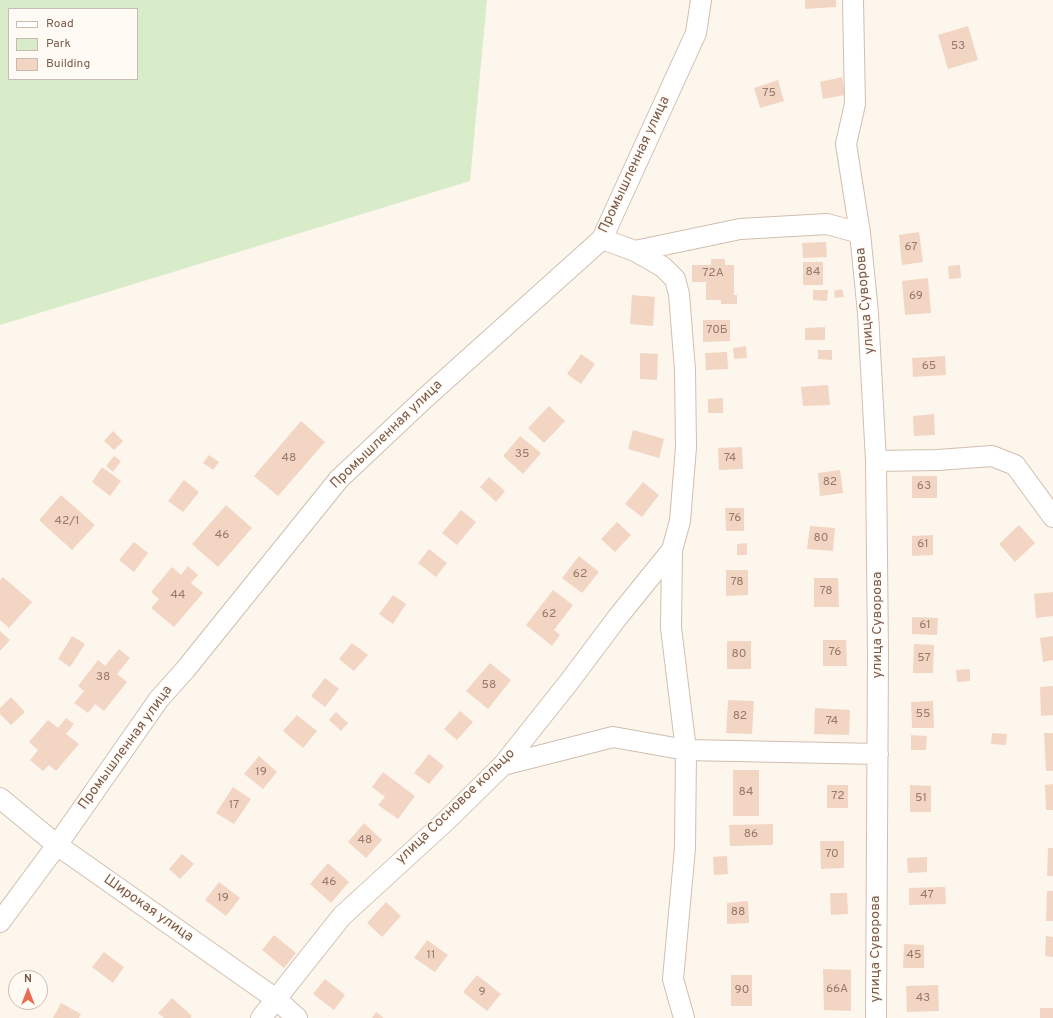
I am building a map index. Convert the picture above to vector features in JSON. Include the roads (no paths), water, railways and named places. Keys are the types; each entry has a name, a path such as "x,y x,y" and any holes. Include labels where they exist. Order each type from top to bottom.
{"street":[{"name":"Промышленная улица","path":"0,922 57,845 159,699 185,670 339,479 424,398 602,239 696,33 701,0"},
{"name":"улица Суворова","path":"853,0 855,104 846,144 860,233 868,313 876,461 878,655 876,1018"},
{"name":"улица Суворова","path":"635,250 740,229 827,224 860,233"},
{"name":"улица Сосновое кольцо","path":"602,239 635,250 663,267 675,279 679,294 685,370 686,447 680,521 672,550 671,628 686,750 685,848 673,979 684,1018"},
{"path":"876,461 938,460 992,456 1015,465 1053,517"},
{"name":"улица Сосновое кольцо","path":"261,1018 342,916 448,819 504,765 617,618 672,550"},
{"path":"504,765 613,737 686,750 878,754"},
{"name":"Широкая улица","path":"0,798 57,845 276,999 297,1018"}]}
